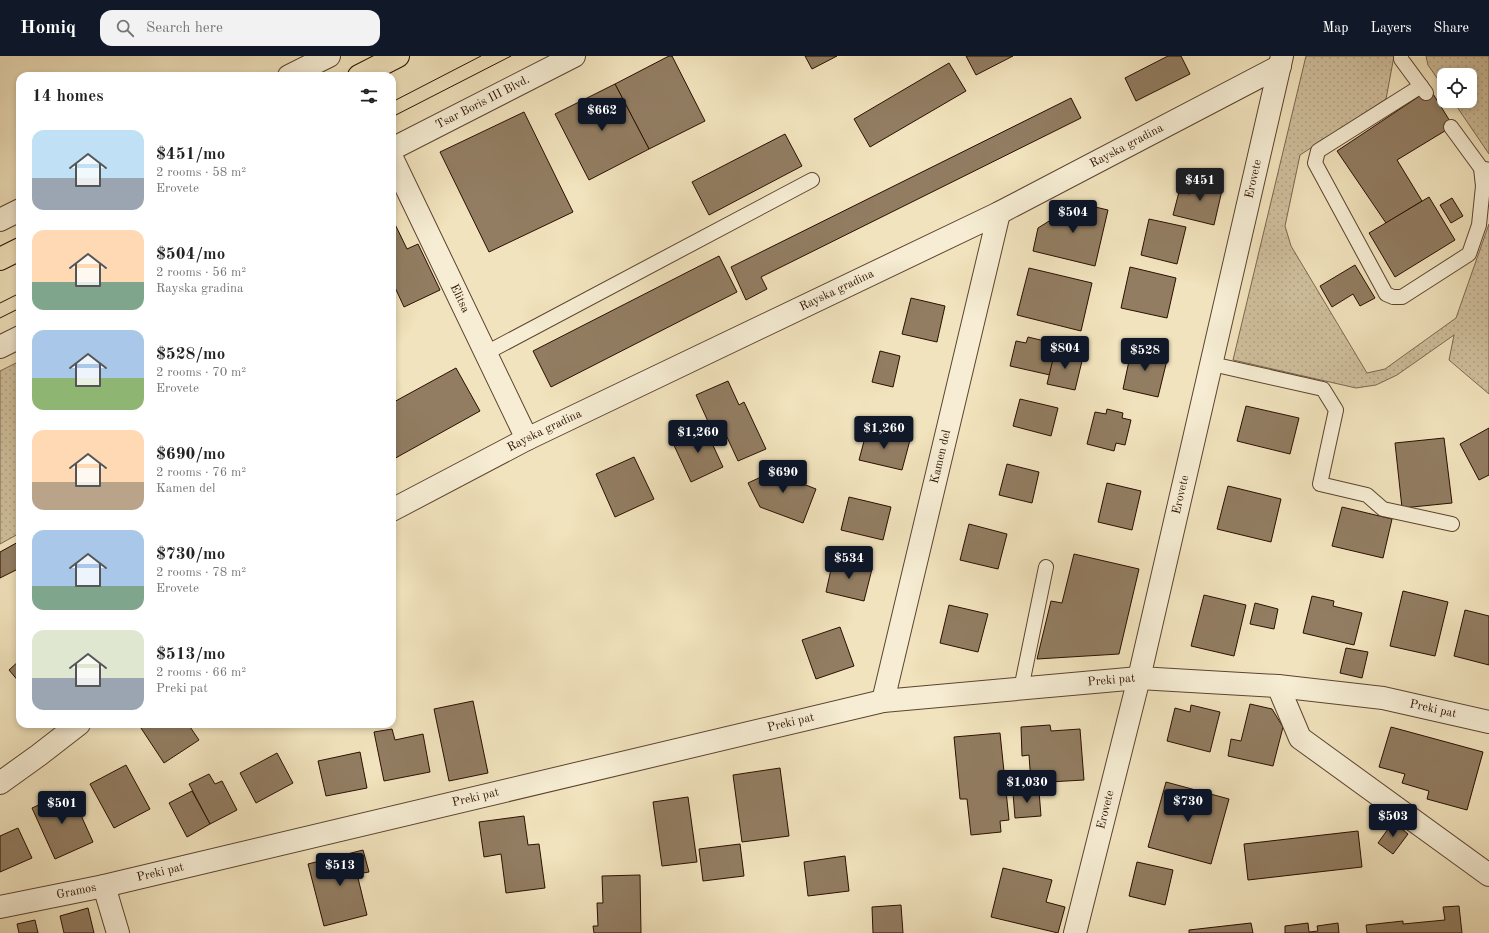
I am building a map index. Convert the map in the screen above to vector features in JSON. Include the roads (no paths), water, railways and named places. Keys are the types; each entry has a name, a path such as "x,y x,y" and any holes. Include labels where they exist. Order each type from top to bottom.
{"main road":[{"path":"367,72 398,56"},
{"path":"0,259 16,251"}],"street":[{"path":"297,72 329,56"},
{"name":"Tsar Boris III Blvd.","path":"396,147 574,56"},
{"name":"Rayska gradina","path":"396,508 528,438 999,213 1281,61"},
{"name":"Erovete","path":"1075,933 1139,678 1281,61"},
{"name":"Elitsa","path":"396,166 528,438"},
{"path":"0,220 16,212"},
{"name":"Kamen del","path":"883,701 999,213"},
{"path":"0,347 16,339"},
{"name":"Preki pat","path":"104,886 883,701 1139,678 1278,686 1382,698 1489,722"},
{"path":"1278,686 1300,738 1489,875"},
{"path":"0,783 74,728"},
{"name":"Gramos","path":"0,907 104,886 118,933"}],"lane":[{"path":"1401,56 1401,59 1423,90 1318,151 1315,157 1315,163 1386,294 1393,297 1402,297 1469,254 1480,225 1485,169 1451,127"},
{"path":"486,353 812,180"},
{"path":"1212,364 1323,389 1336,410 1320,484 1367,495 1383,509 1452,524"},
{"path":"1021,689 1046,567"}],"tram line":[{"path":"396,100 481,56"},
{"path":"396,115 511,56"},
{"path":"0,303 16,295"},
{"path":"0,318 16,310"}]}
